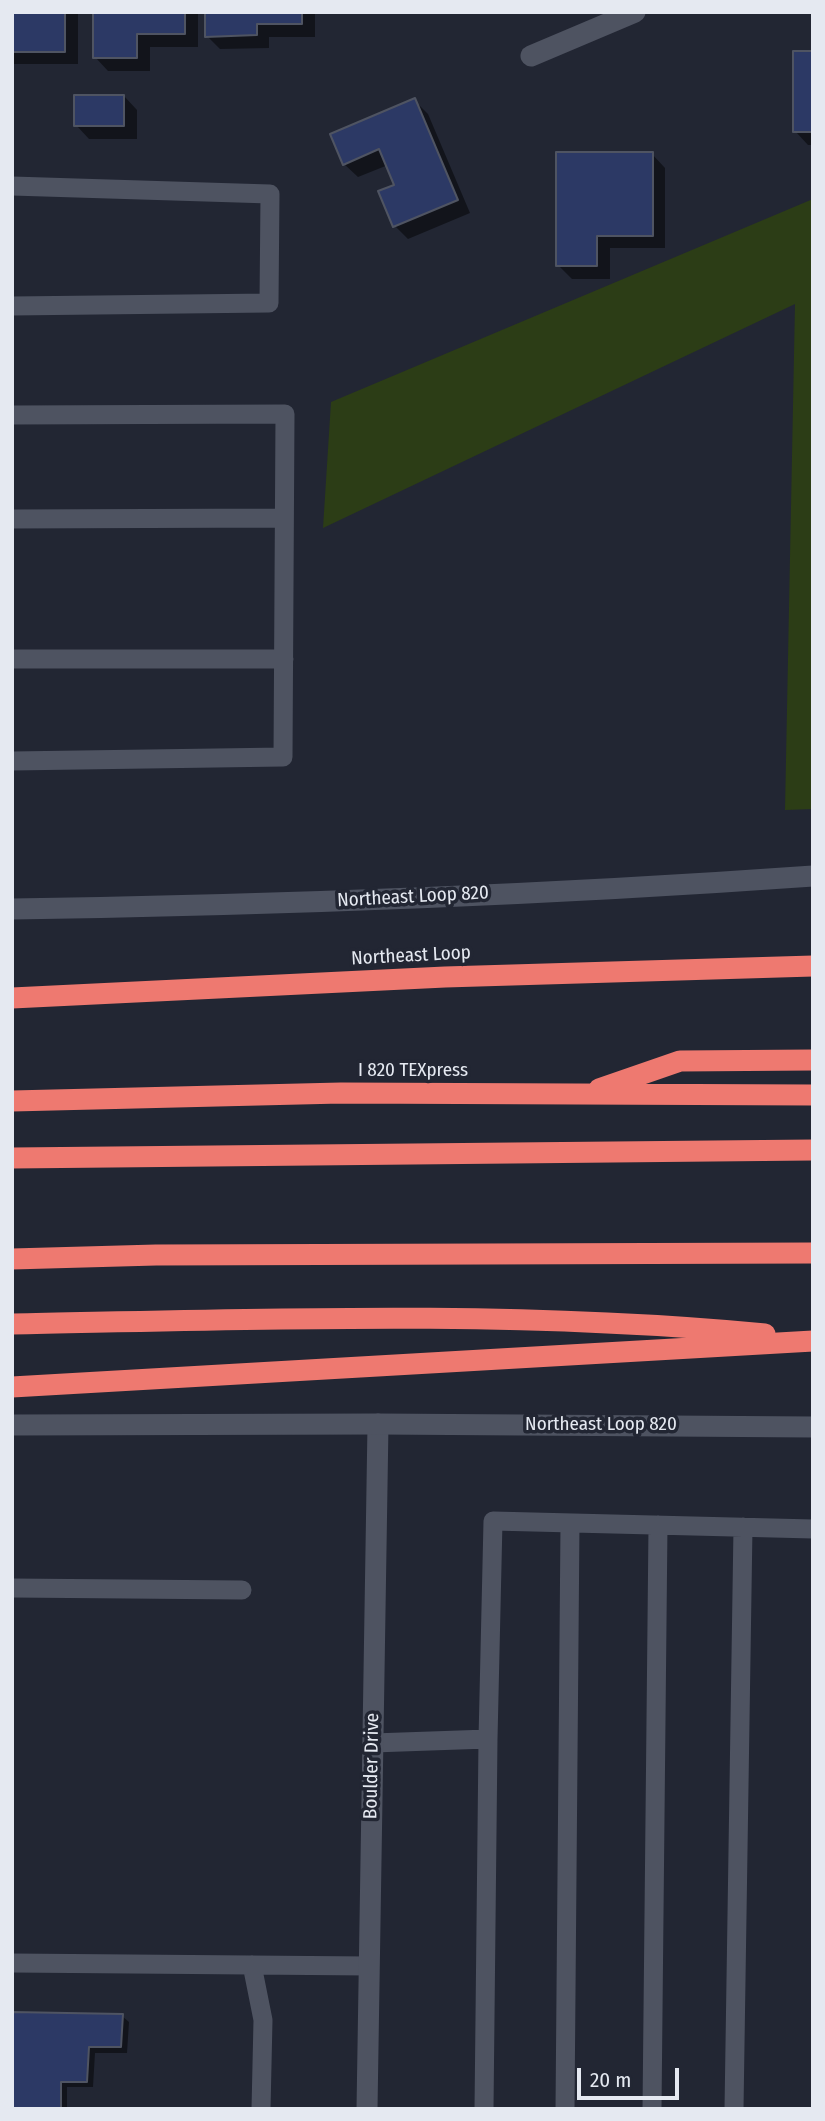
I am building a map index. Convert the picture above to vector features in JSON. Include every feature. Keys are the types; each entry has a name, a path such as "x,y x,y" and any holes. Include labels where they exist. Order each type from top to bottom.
{"highway":[{"name":"Northeast Loop","path":"12,998 445,977 813,966"},
{"path":"582,1094 680,1061 813,1060"},
{"name":"I 820 TEXpress","path":"12,1101 341,1093 813,1095"},
{"path":"12,1158 813,1150"},
{"path":"12,1259 156,1255 813,1252"},
{"path":"12,1324 481,1317 659,1324 813,1340"},
{"path":"12,1387 813,1340"}],"main road":[{"path":"531,56 635,12"},
{"name":"Northeast Loop 820","path":"12,909 216,906 687,885 813,876"},
{"name":"Boulder Drive","path":"367,2109 378,1424"},
{"name":"Northeast Loop 820","path":"12,1425 813,1427"}],"lane":[{"path":"12,186 270,194 269,303 12,306"},
{"path":"12,415 285,415 283,757 12,761"},
{"path":"12,519 285,519"},
{"path":"12,659 284,659"},
{"path":"484,2109 493,1521 813,1529"},
{"path":"565,2109 570,1522"},
{"path":"652,2109 658,1525"},
{"path":"734,2109 743,1527"},
{"path":"12,1588 242,1590"},
{"path":"373,1743 488,1740"},
{"path":"12,1964 369,1966"},
{"path":"252,1965 263,2020 261,2109"}],"green space":[{"path":"813,199 813,809 785,810 795,304 323,528 331,402"}],"building":[{"path":"12,12 65,12 65,52 12,52"},
{"path":"93,12 185,12 185,34 137,34 137,58 93,58"},
{"path":"205,12 302,12 302,24 257,24 257,35 205,37"},
{"path":"793,51 813,51 813,132 793,132"},
{"path":"74,95 124,95 124,126 74,126"},
{"path":"415,98 458,200 393,227 378,191 394,185 379,149 343,165 330,134"},
{"path":"556,152 653,152 653,236 597,236 597,266 556,266"},
{"path":"12,2012 123,2014 121,2047 89,2047 87,2082 61,2082 61,2109 12,2109"}]}
